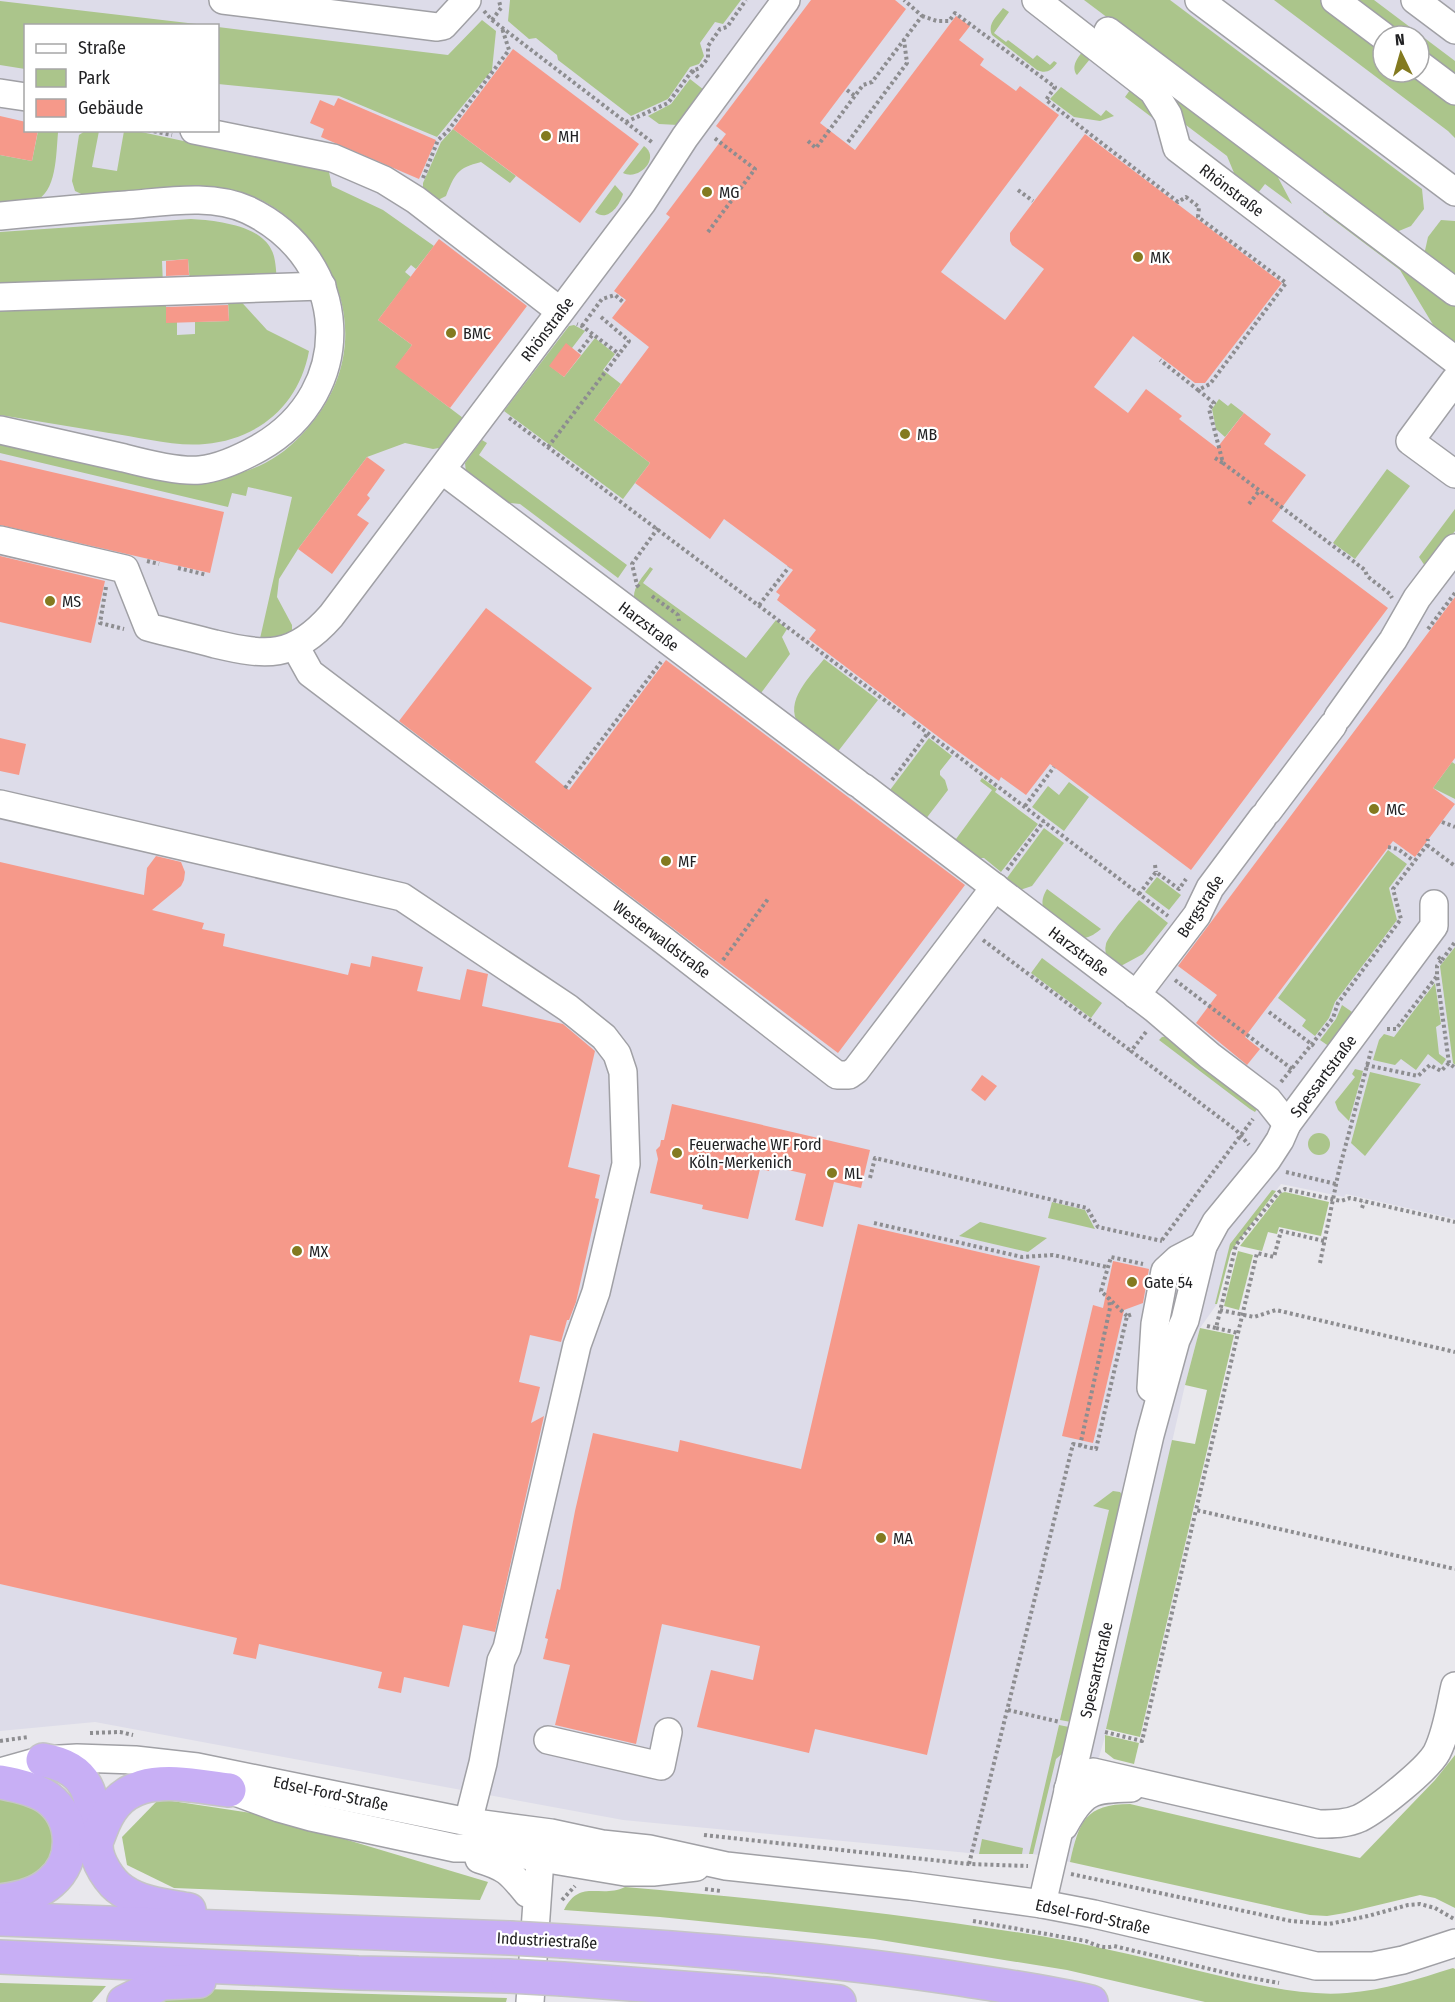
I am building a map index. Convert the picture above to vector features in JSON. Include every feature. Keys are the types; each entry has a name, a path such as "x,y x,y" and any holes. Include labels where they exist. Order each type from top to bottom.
{"highway":[{"path":"43,1760 60,1762 73,1769 82,1778 92,1801 100,1862 110,1879 123,1892 149,1903 282,1929"},
{"path":"0,1782 29,1789 46,1797 60,1809 67,1826 70,1848 64,1866 51,1882 30,1895 0,1901"},
{"path":"96,1845 111,1808 130,1792 159,1784 229,1790"},
{"name":"Industriestraße","path":"0,1919 282,1929 523,1931 564,1941 742,1953 867,1965 981,1982 1091,2002"},
{"path":"0,1957 508,1976 733,1991 839,2002"},
{"path":"124,2002 162,1983 358,1972"}],"street":[{"path":"223,0 437,27 477,8"},
{"name":"Rhönstraße","path":"295,646 320,629 331,616 442,470 642,203 685,137 786,0"},
{"name":"Rhönstraße","path":"1036,0 1153,91 1168,115 1177,148 1455,360"},
{"path":"1066,0 1455,292"},
{"path":"1198,0 1455,192"},
{"path":"1335,0 1371,27"},
{"path":"1415,0 1455,30"},
{"path":"1431,73 1455,91"},
{"path":"0,93 24,97"},
{"path":"185,133 333,158 384,180 416,200 555,317"},
{"path":"0,216 213,201 246,209 278,227 304,254 322,286 328,310 330,337 323,377 306,408 277,438 240,459 200,470 154,465 0,430"},
{"path":"0,297 322,286"},
{"path":"1453,385 1410,441 1454,470"},
{"name":"Harzstraße","path":"442,470 1136,995 1268,1100 1287,1124"},
{"path":"0,540 125,569 148,627 252,652 274,652 295,646"},
{"name":"Bergstraße","path":"1136,995 1197,915 1210,888 1336,721 1393,640 1418,598 1455,548"},
{"name":"Westerwaldstraße","path":"295,646 310,673 663,940 837,1076 849,1075 856,1070 962,930 986,881"},
{"path":"0,804 402,897 568,1008 604,1037 617,1054 623,1072 626,1164 596,1292 577,1346 507,1648 501,1661 483,1763 468,1822"},
{"name":"Spessartstraße","path":"1042,1904 1150,1435 1155,1324 1165,1272 1178,1259 1203,1246 1216,1222 1267,1160 1287,1124 1432,952 1434,904"},
{"path":"1068,1790 1074,1779 1082,1773 1093,1772 1319,1824 1351,1821 1360,1818 1385,1800 1436,1754 1444,1734 1455,1686"},
{"path":"548,1740 661,1766 668,1732"},
{"name":"Edsel-Ford-Straße","path":"0,1772 43,1760 108,1758 249,1776 468,1822 551,1833 595,1866"},
{"name":"Edsel-Ford-Straße","path":"160,1763 229,1790 311,1817 455,1848 508,1870 527,1893"},
{"path":"1057,1839 1076,1805 1090,1793 1104,1789 1156,1787"},
{"name":"Edsel-Ford-Straße","path":"501,1827 517,1834 540,1859"},
{"name":"Edsel-Ford-Straße","path":"455,1848 483,1848 625,1872 653,1872 691,1867 728,1879 888,1884 1042,1904 1316,1966 1373,1966 1403,1960 1455,1943"},
{"path":"530,2002 523,1931 531,1874 540,1859"},
{"path":"523,1931 540,1859"},
{"path":"523,1931 564,1878 595,1866"}],"path":[{"path":"626,122 668,103 692,71 700,68 708,57 708,46 720,29 727,27 746,0"},
{"path":"904,0 921,16 937,21 949,21 955,13 1055,87 1046,100 1178,202 1186,197 1199,207 1198,217 1286,283 1210,384 1198,390"},
{"path":"492,20 501,8 499,2"},
{"path":"477,8 654,143 708,133 755,169 708,232"},
{"path":"808,141 816,148 863,85 872,82 921,16"},
{"path":"416,200 417,191 438,140 447,132 509,50 502,28"},
{"path":"848,142 907,63 904,40"},
{"path":"692,71 707,85 708,106"},
{"path":"848,90 855,96"},
{"path":"1018,190 1033,201"},
{"path":"582,326 602,299 615,295 623,302"},
{"path":"555,317 563,329 568,321 582,326 619,354"},
{"path":"548,447 629,341 601,317"},
{"path":"579,352 593,334"},
{"path":"1160,360 1214,403 1209,409 1224,464"},
{"path":"500,412 658,528 906,717"},
{"path":"1215,458 1365,570 1367,576 1390,594 1395,605"},
{"path":"1249,504 1259,491"},
{"path":"565,788 682,633 678,615 637,585 632,564 658,528"},
{"path":"759,605 789,567"},
{"path":"178,568 207,575"},
{"path":"108,578 100,623 131,631"},
{"path":"913,722 1175,922"},
{"path":"866,790 928,733"},
{"path":"1025,806 1054,767"},
{"path":"986,881 984,865 1001,877 1044,821"},
{"path":"1442,822 1455,827"},
{"path":"1427,845 1455,866"},
{"path":"1388,847 1398,849 1414,861"},
{"path":"1155,865 1156,872"},
{"path":"717,968 768,899"},
{"path":"1397,925 1432,952 1437,966 1449,1064 1455,1068"},
{"path":"962,930 971,937 979,937 1131,1051"},
{"path":"1432,952 1455,942"},
{"path":"1383,1029 1396,1029 1437,976"},
{"path":"1320,1263 1339,1170 1373,1042"},
{"path":"870,1178 875,1158 1087,1208 1098,1227 1162,1241"},
{"path":"1451,1228 1454,1222 1350,1198 1341,1202 1285,1189 1279,1192 1236,1245 1220,1310 1254,1317 1276,1311 1455,1352"},
{"path":"1362,1208 1364,1202"},
{"path":"874,1223 1022,1257 1053,1255 1107,1267"},
{"path":"1008,1710 1142,1741 1257,1253 1274,1257 1281,1231 1324,1241"},
{"path":"1080,1446 1110,1308 1109,1297"},
{"path":"1114,1302 1125,1314"},
{"path":"1110,1308 1125,1314 1135,1313"},
{"path":"969,1864 1072,1444 1096,1449 1125,1314"},
{"path":"1216,1328 1238,1333"},
{"path":"1196,1510 1455,1569"},
{"path":"560,1903 595,1866"},
{"path":"694,1888 728,1879"},
{"path":"965,1920 1075,1938 1096,1946 1114,1947 1280,1984"}],"shaded area":[{"path":"0,0 1455,0 1455,1219 1346,1194 1344,1197 1281,1184 1231,1251 1217,1304 1200,1328 1104,1740 1070,1862 1033,1854 979,1854 623,1820 95,1722 0,1731"}],"green space":[{"path":"510,0 741,0 723,24 715,22 700,43 704,56 699,64 690,67 668,99 631,116 558,60 557,55 536,38 529,39 508,21"},
{"path":"1084,0 1170,0 1422,189 1424,209 1411,226 1394,233"},
{"path":"1274,0 1374,0 1406,24 1371,24 1371,73"},
{"path":"0,1 196,24 24,24 24,69 0,65"},
{"path":"1003,8 1009,12 994,33 1006,42 1008,40 1033,59 1037,55 1050,65 1054,61 1057,63 1050,70 1043,72 1037,70 992,35 992,24"},
{"path":"482,20 496,31 492,70 437,137 339,96 219,84 219,27 448,55"},
{"path":"1431,43 1455,61 1455,138 1386,84 1431,84"},
{"path":"1084,49 1126,75 1157,119 1125,97 1130,90 1090,59 1077,75 1075,64"},
{"path":"690,79 704,90 678,125 659,124 648,116 671,104"},
{"path":"1158,80 1272,166 1292,204 1265,184 1255,197 1239,185 1227,156 1178,119"},
{"path":"1061,87 1101,116 1106,110 1114,116 1100,121 1074,117 1050,99"},
{"path":"453,129 516,176 510,183 481,162 458,173 446,196 438,200 429,199 423,190 423,183 441,142"},
{"path":"38,132 58,132 54,172 42,197 34,201 0,205 0,155 32,161"},
{"path":"84,132 99,132 92,167 117,171 124,132 141,132 329,172 332,186 383,210 434,246 416,269 411,265 405,272 411,277 378,320 412,345 396,367 467,421 445,447 433,449 405,443 367,457 298,549 279,579 277,597 292,625 292,636 259,643 292,497 248,487 246,496 232,493 228,507 0,453 0,437 225,477 259,466 290,446 323,408 335,385 342,361 345,337 344,312 337,288 326,264 304,233 268,204 247,194 219,188 181,186 88,197 75,191 72,181 79,135"},
{"path":"644,146 650,156 646,167 635,174 623,173"},
{"path":"615,185 623,194 619,204 612,212 599,215 595,212"},
{"path":"1324,205 1455,304 1455,346 1438,333 1400,270 1323,212"},
{"path":"191,219 235,225 257,234 273,252 277,281 190,284 188,259 162,261 163,285 0,290 0,232"},
{"path":"1441,220 1455,221 1455,279 1424,255 1428,237"},
{"path":"236,296 267,330 309,351 296,388 274,416 259,427 225,441 193,445 0,415 0,304 166,303 166,322 177,322 177,335 195,334 195,322 229,321 228,301"},
{"path":"574,325 585,331 572,348 550,366 564,377 595,338 615,354 603,370 621,384 594,420 650,463 623,499 504,411 569,326"},
{"path":"1219,399 1228,406 1231,403 1244,413 1225,437 1216,429 1212,409"},
{"path":"482,440 487,443 479,455 627,565 618,578 520,504 499,502 466,473 465,463"},
{"path":"1387,469 1410,486 1355,559 1333,543"},
{"path":"1455,509 1455,531 1427,569 1419,557"},
{"path":"650,567 653,569 643,583 746,658 776,620 787,629 782,637 790,654 758,697 634,599 637,586"},
{"path":"824,659 878,700 836,754 807,733 799,725 795,716 796,698"},
{"path":"929,738 952,756 940,771 948,790 925,820 887,794"},
{"path":"1452,762 1455,764 1455,799 1433,788"},
{"path":"982,778 997,789 995,792 1038,824 1001,872 984,858 973,858 943,836 944,831 956,839 992,790 980,781"},
{"path":"1069,782 1089,797 1064,831 1032,807 1048,786 1059,795"},
{"path":"1044,828 1064,843 1032,886 1020,890 1004,882"},
{"path":"1388,850 1407,864 1389,888 1397,920 1335,1002 1329,1018 1315,1036 1302,1026 1306,1020 1278,998"},
{"path":"1157,877 1181,895 1169,910 1145,892"},
{"path":"1047,889 1101,929 1091,936 1081,938 1058,923 1043,907 1042,902"},
{"path":"1139,900 1168,923 1143,954 1119,967 1108,958 1106,944 1115,929"},
{"path":"1455,947 1455,1065 1440,966"},
{"path":"1042,958 1102,1003 1091,1018 1031,973"},
{"path":"1435,983 1441,1024 1436,1027 1439,1054 1446,1059 1442,1065 1428,1054 1416,1070 1401,1059 1395,1065 1373,1060 1379,1040 1384,1034 1394,1037"},
{"path":"1342,1005 1355,1014 1330,1047 1320,1040 1336,1019"},
{"path":"1169,1036 1191,1059 1257,1109 1255,1112 1159,1040"},
{"path":"1355,1069 1363,1071 1349,1121 1338,1110 1335,1102 1355,1077 1352,1074"},
{"path":"1370,1072 1421,1084 1365,1156 1351,1143"},
{"path":"1319,1133 1327,1136 1330,1144 1327,1152 1319,1155 1311,1152 1308,1144 1311,1136"},
{"path":"1272,1190 1276,1191 1231,1251 1217,1304 1215,1304 1230,1244"},
{"path":"1281,1193 1329,1202 1321,1236 1279,1227 1277,1234 1268,1232 1262,1251 1240,1246"},
{"path":"1052,1202 1085,1210 1095,1229 1048,1218"},
{"path":"980,1222 1047,1238 1028,1252 959,1236"},
{"path":"1238,1251 1253,1255 1239,1310 1224,1306"},
{"path":"1200,1328 1234,1335 1140,1737 1106,1729 1172,1440 1195,1444 1207,1390 1185,1385"},
{"path":"1113,1491 1120,1492 1122,1495 1071,1722 1060,1720 1109,1510 1093,1506"},
{"path":"1059,1725 1069,1727 1063,1753 1056,1759 1033,1854 1029,1854"},
{"path":"1105,1735 1139,1743 1134,1764 1114,1759 1105,1752"},
{"path":"1455,1755 1455,1908 1435,1898 1420,1895 1345,1913 1327,1916 1310,1915 1070,1862 1077,1836 1086,1818 1103,1807 1130,1804 1360,1858 1435,1780"},
{"path":"0,1794 38,1804 59,1841 46,1872 0,1891"},
{"path":"159,1799 264,1815 488,1882 480,1900 174,1888 127,1865 122,1837"},
{"path":"982,1839 1023,1848 1022,1854 979,1854"},
{"path":"625,1887 824,1907 1022,1933 1109,1950 1251,1983 1309,1993 1347,1993 1388,1987 1453,1968 1455,1969 1455,2002 1205,2002 1067,1970 874,1939 660,1917 564,1910 570,1900 584,1892 616,1890"},
{"path":"0,1983 106,1986 92,2002 0,2002"},
{"path":"170,1988 507,1998 506,2002 146,2002"}],"building":[{"name":"MB","path":"811,0 895,0 906,9 820,123 855,150 956,16 970,26 959,40 984,59 980,65 1016,91 1020,86 1059,115 941,272 1005,320 1044,269 1012,245 1010,233 1085,134 1282,283 1205,383 1195,383 1133,336 1094,387 1128,413 1146,389 1182,416 1179,419 1217,448 1244,413 1271,434 1264,444 1306,475 1272,521 1388,608 1191,870 1050,764 1026,795 1001,777 999,781 940,738 809,639 816,630 777,600 780,595 776,592 793,570 724,519 710,539 635,483 650,463 594,420 649,347 612,318 626,300 614,291 670,217 666,214 726,134 716,126"},
{"name":"MH","path":"513,49 639,144 580,223 453,129"},
{"path":"338,98 436,140 419,179 321,137 324,129 310,123 320,100 334,106"},
{"path":"0,116 24,122 24,132 38,132 32,161 0,155"},
{"name":"BMC","path":"439,239 527,306 450,408 395,367 412,345 378,320"},
{"path":"188,259 189,275 166,276 166,261"},
{"path":"228,305 229,321 166,323 166,307"},
{"path":"566,343 581,355 564,377 549,366"},
{"path":"367,457 385,470 367,495 370,498 357,515 369,523 332,574 298,549"},
{"path":"0,460 224,512 210,573 0,525"},
{"name":"MS","path":"0,556 105,581 91,643 0,622"},
{"name":"MC","path":"1455,597 1455,758 1433,788 1455,804 1415,857 1393,841 1245,1037 1260,1049 1247,1065 1196,1023 1217,995 1178,966"},
{"name":"MF","path":"486,608 592,688 535,762 569,790 666,660 965,885 838,1053 399,721"},
{"path":"0,738 26,744 19,775 0,771"},
{"name":"MX","path":"156,856 181,862 185,872 181,886 152,910 204,923 202,929 225,934 223,946 348,975 351,963 370,967 372,956 423,967 417,991 460,1000 467,969 488,974 482,1006 563,1024 595,1051 568,1167 600,1175 595,1198 599,1199 576,1302 567,1320 561,1342 530,1335 519,1382 540,1387 531,1423 544,1416 495,1632 463,1625 449,1687 404,1677 401,1693 378,1688 382,1672 259,1644 256,1659 233,1654 237,1638 0,1584 0,862 144,895 147,868"},
{"path":"982,1075 997,1086 985,1101 971,1090"},
{"name":"ML","path":"672,1104 870,1150 861,1188 834,1182 823,1227 795,1220 806,1174 770,1166 769,1171 760,1169 748,1219 702,1209 703,1205 650,1193 658,1159 656,1150 661,1140 664,1140"},
{"name":"MA","path":"858,1224 1040,1266 927,1755 815,1729 809,1753 697,1727 711,1670 753,1680 760,1646 662,1624 636,1744 555,1725 570,1665 543,1659 548,1639 545,1638 557,1589 560,1590 593,1433 678,1452 680,1440 801,1469"},
{"path":"1113,1261 1149,1269 1143,1303 1124,1310 1093,1443 1062,1436 1093,1305 1103,1308"}],"place":[{"name":"MH","path":"546,136"},
{"name":"MG","path":"707,192"},
{"name":"MK","path":"1138,257"},
{"name":"BMC","path":"451,333"},
{"name":"MB","path":"905,434"},
{"name":"MS","path":"50,601"},
{"name":"MC","path":"1374,809"},
{"name":"MF","path":"666,861"},
{"name":"Feuerwache WF Ford Köln-Merkenich","path":"677,1153"},
{"name":"ML","path":"832,1173"},
{"name":"MX","path":"297,1251"},
{"name":"Gate 54","path":"1132,1282"},
{"name":"MA","path":"881,1538"}]}
